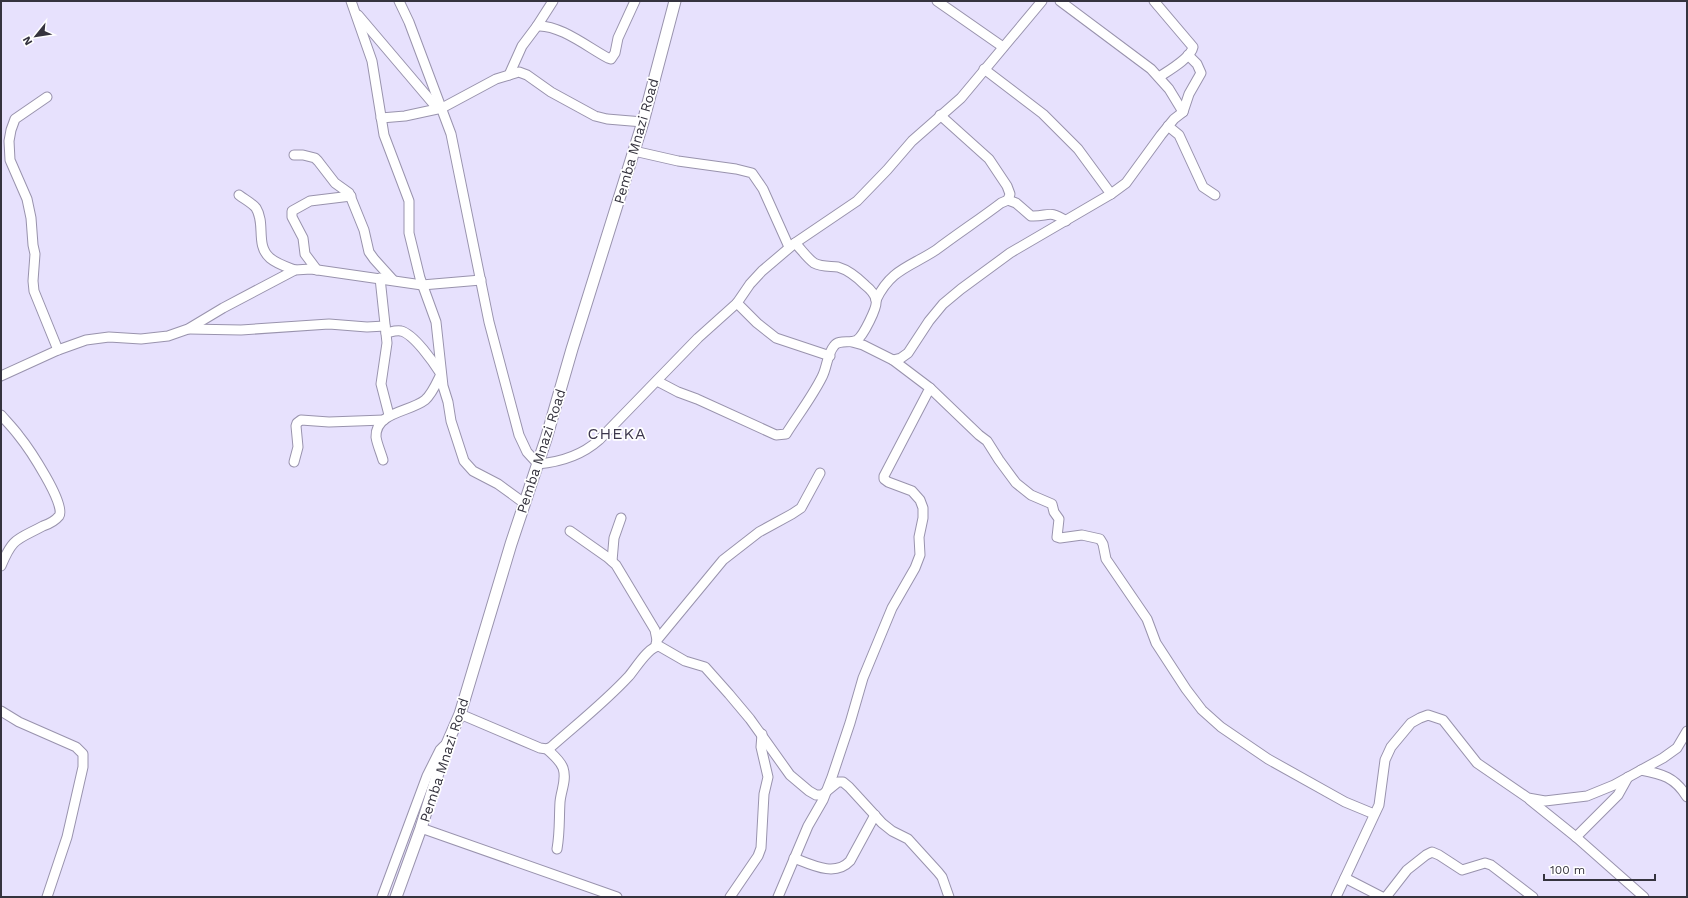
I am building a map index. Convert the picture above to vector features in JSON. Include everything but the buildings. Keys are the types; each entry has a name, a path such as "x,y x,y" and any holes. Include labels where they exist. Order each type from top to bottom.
{"main road":[{"name":"Pemba Mnazi Road","path":"396,897 421,828 447,744 460,714 524,503 538,464 643,122 675,1"}],"street":[{"path":"351,1 372,61 384,135 393,155 409,201 409,233 422,285 436,322 441,374 452,426 464,461 473,471 498,484 524,503"},
{"path":"399,1 409,22 450,134 489,322 519,435 526,452 538,464 570,458 590,448 698,338 737,303 756,277 792,245 857,201 912,141 940,115 962,98 984,69 1042,1"},
{"path":"509,75 522,46 538,26 552,1"},
{"path":"538,26 556,29 611,59 615,53 618,38 635,1"},
{"path":"937,1 1003,47"},
{"path":"1060,1 1138,59 1159,77 1169,89 1183,112"},
{"path":"1154,1 1193,47 1188,55 1159,77"},
{"path":"355,12 440,108"},
{"path":"893,360 901,358 908,353 929,321 943,304 961,289 1010,253 1111,194 1132,177 1168,126 1183,112 1189,94 1201,73 1197,64 1188,55"},
{"path":"984,69 1043,114 1078,149 1111,194"},
{"path":"381,118 415,115 440,108 496,79 523,72 551,92 594,116 606,119 643,122"},
{"path":"47,97 15,119 10,130 9,154 13,168 27,199 32,218 33,245 35,254 32,281 34,291 58,350"},
{"path":"940,115 989,159 1007,186 1010,194 1008,200"},
{"path":"1168,126 1179,135 1203,187 1215,195"},
{"path":"634,151 678,161 747,170 752,173 758,180 792,245 821,266 838,267 845,270 857,278 873,293 876,300 876,306 862,334 858,339 852,342"},
{"path":"294,155 303,155 315,158 335,184 351,196 364,230 369,252 393,280"},
{"path":"239,195 252,204 258,212 261,239 266,253 273,260 296,270 317,270 422,285 481,280"},
{"path":"317,270 305,254 303,238 292,217 292,211 310,201 351,196"},
{"path":"876,300 885,285 904,267 914,263 935,250 1001,203 1008,200 1016,203 1031,216 1048,214 1057,215 1066,221"},
{"path":"1,376 58,350 86,340 109,337 148,338 168,336 188,329 223,308 296,270"},
{"path":"380,278 386,351 381,384 387,418"},
{"path":"737,303 757,323 776,338 830,356"},
{"path":"188,329 241,330 329,324 398,331 406,333 431,358 441,374"},
{"path":"657,381 678,392 697,399 776,435 782,435 786,434 822,377 834,346 839,342 852,342 863,345 893,360 930,388 979,435 988,441 999,460 1016,482 1031,494 1052,504 1054,512 1059,519 1057,537 1060,538 1082,535 1100,539 1103,544 1106,559 1147,619 1156,643 1186,689 1202,710 1221,727 1268,759 1346,802 1374,814"},
{"path":"294,462 298,447 296,426 301,420 329,422 387,418 409,409 426,399 441,374"},
{"path":"778,897 808,826 826,792 850,723 863,678 892,608 915,568 920,554 919,537 923,518 923,508 920,500 912,491 888,482 884,479 884,476 930,388"},
{"path":"1,415 19,435 36,460 58,500 60,511 60,515 55,520 24,535 12,544 1,566"},
{"path":"383,460 376,438 377,429 387,418"},
{"path":"547,749 604,701 629,676 723,560 759,532 801,508 820,473"},
{"path":"612,561 614,538 621,518"},
{"path":"570,531 616,565 655,630 656,643"},
{"path":"656,643 685,661 705,667 762,734 795,781 816,795 822,795 836,782 843,782 892,831 908,839 942,877 949,897"},
{"path":"1,711 18,722 76,747 83,754 83,767 67,837 47,897"},
{"path":"460,714 505,732 524,742 547,749 560,763 564,774 564,780 560,801 560,828 557,849"},
{"path":"1336,897 1379,805 1385,760 1391,747 1411,723 1428,715 1438,718 1446,723 1477,763 1528,798 1576,837 1644,897"},
{"path":"1528,798 1545,801 1587,796 1641,770 1676,748 1687,731"},
{"path":"730,897 758,856 761,848 764,794 768,777 761,747 762,734"},
{"path":"382,897 427,776 440,750 447,744"},
{"path":"1641,770 1662,774 1674,780 1687,797"},
{"path":"1576,837 1618,795 1628,777"},
{"path":"794,858 825,869 840,868 846,865 850,861 875,815"},
{"path":"421,828 617,897"},
{"path":"1344,878 1382,897 1386,897 1408,870 1432,852 1462,870 1485,863 1491,865 1533,897"}],"district":[{"name":"CHEKA","path":"617,433"}]}
